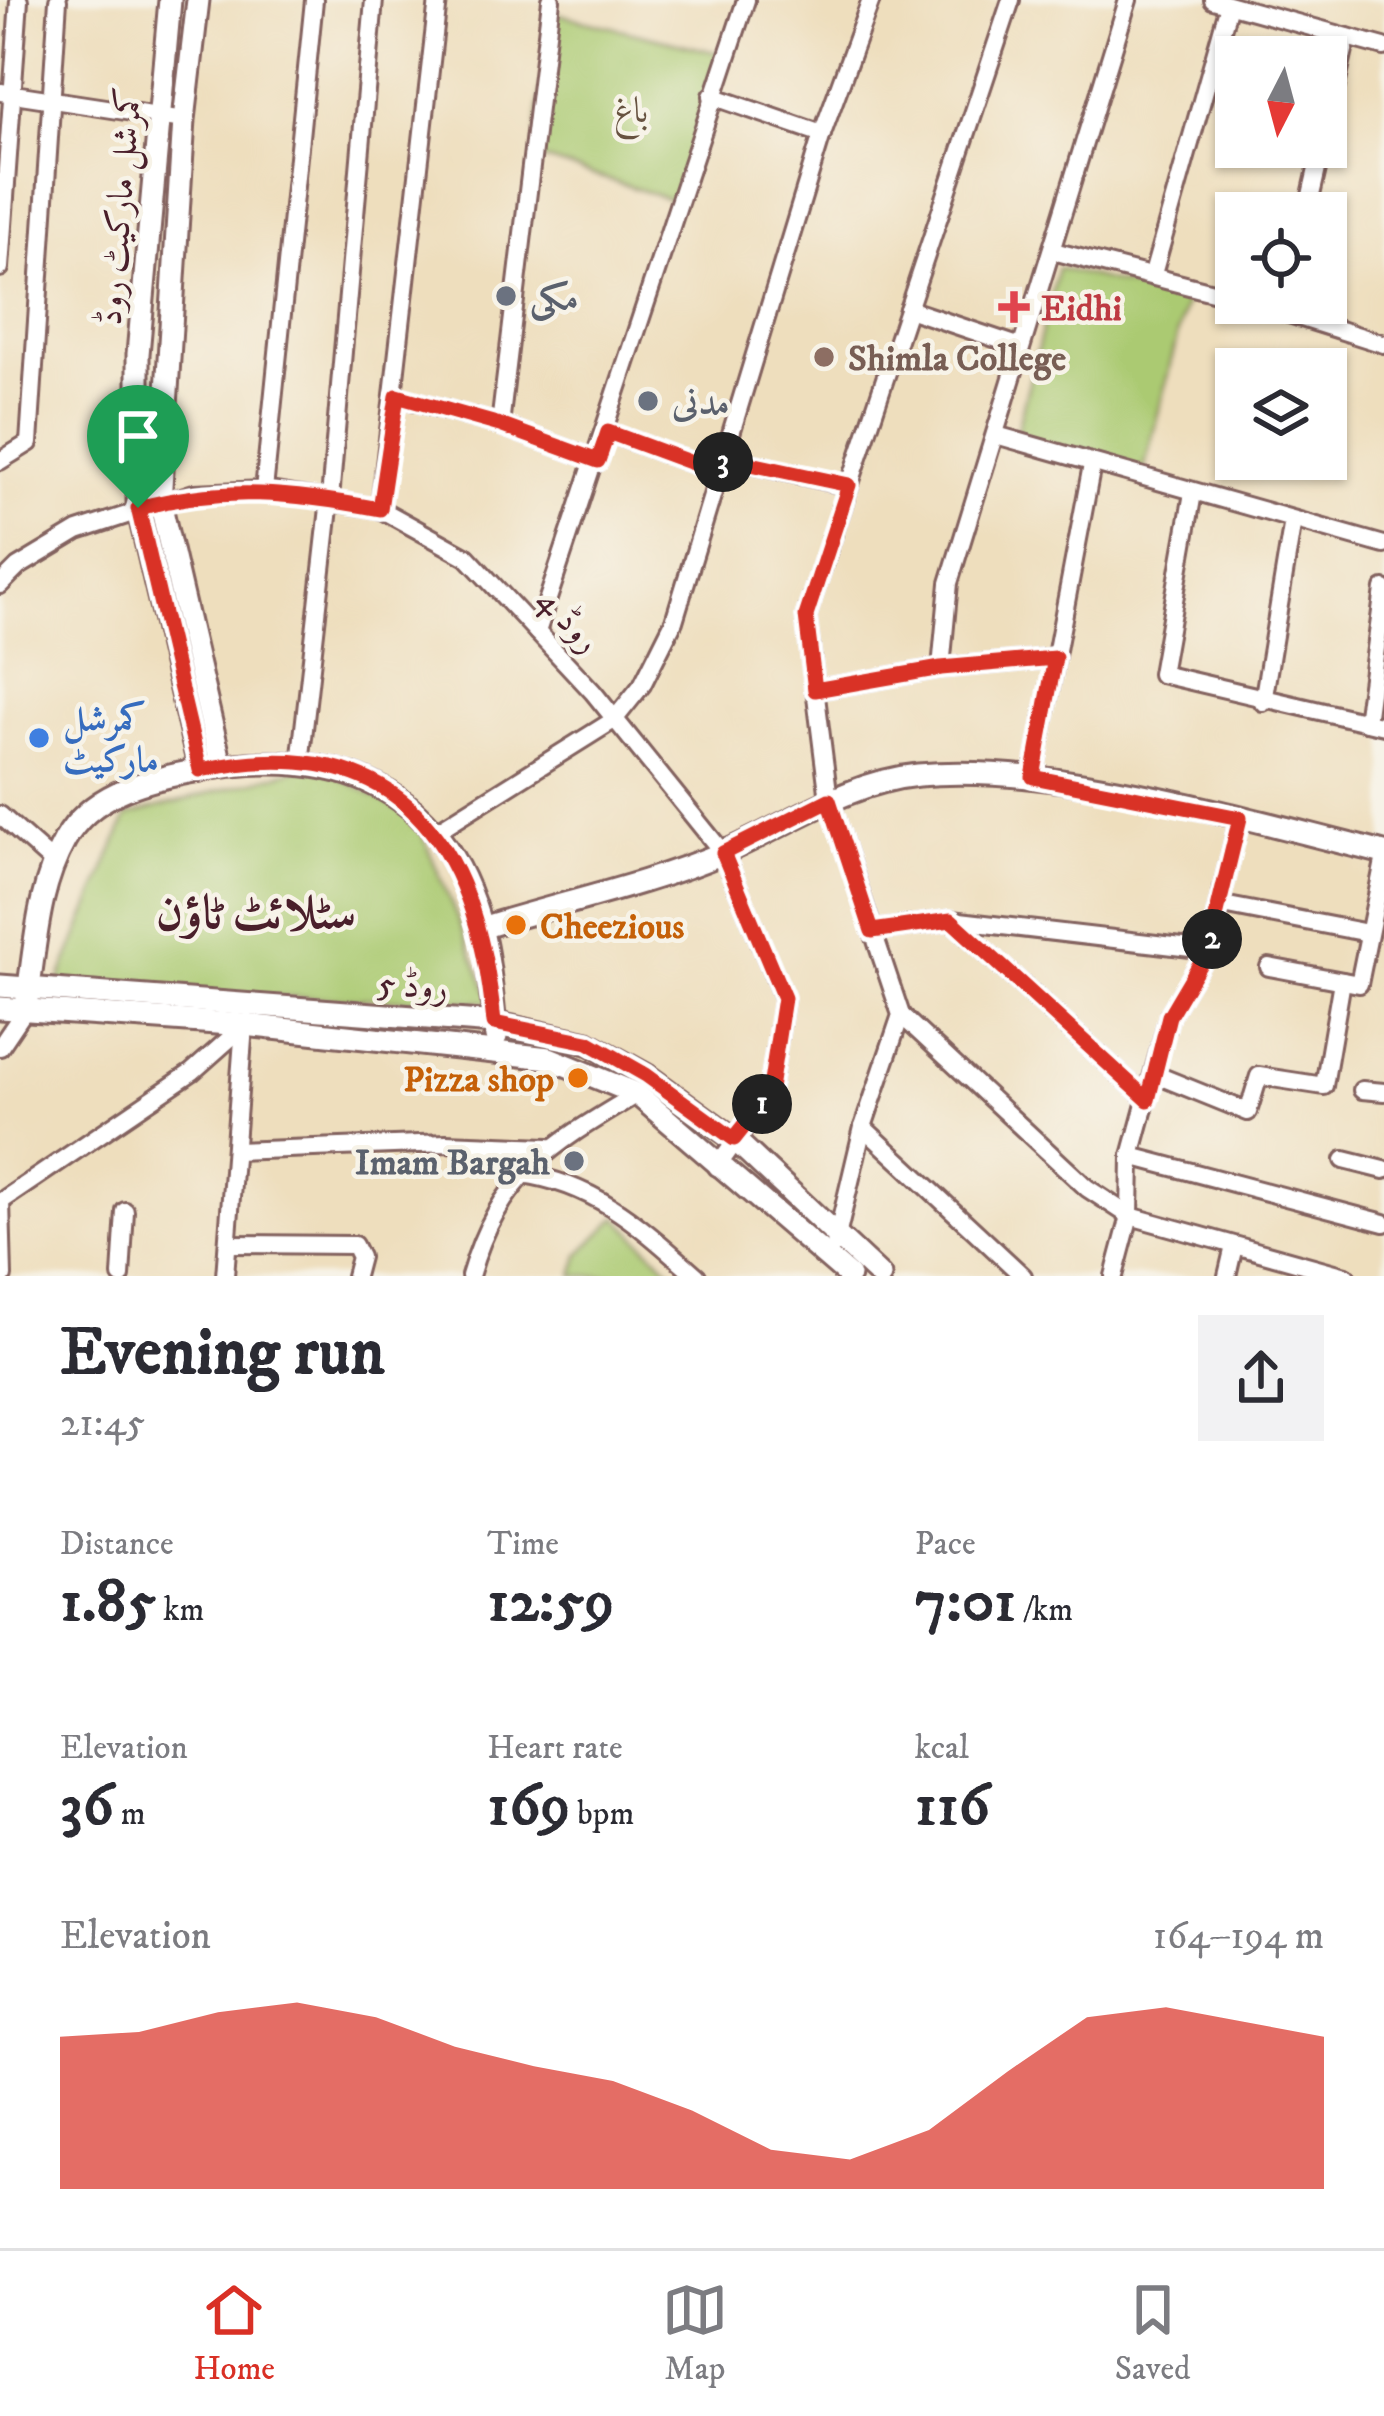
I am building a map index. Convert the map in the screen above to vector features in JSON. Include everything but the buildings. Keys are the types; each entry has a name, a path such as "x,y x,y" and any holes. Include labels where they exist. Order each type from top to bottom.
{"main road":[{"name":"کمرشل مارکیٹ روڈ","path":"170,0 138,353 149,505 210,768"},
{"name":"کمرشل مارکیٹ روڈ","path":"149,505 198,0"},
{"path":"27,999 40,910 55,864 66,837 106,797 142,781 210,768 300,764 381,786 398,795 434,832 481,928 498,1049"},
{"path":"481,928 723,853 829,800 916,775 1033,777 1240,818 1384,857"},
{"name":"روڈ 5","path":"0,986 27,999 549,1058 637,1094 717,1167 880,1276"},
{"name":"روڈ 5","path":"0,1008 27,999 494,1023 588,1042 646,1075 734,1139 834,1246 849,1276"}],"street":[{"path":"0,268 6,93 19,0"},
{"path":"0,461 29,443 35,294 58,0"},
{"path":"264,490 314,0"},
{"path":"300,764 330,499 374,0"},
{"path":"380,509 397,396 438,0"},
{"path":"500,425 551,0"},
{"path":"538,632 608,432 746,0"},
{"path":"434,832 614,720 642,685 674,621 822,134 871,0"},
{"path":"1011,0 806,616 829,800 901,1016 1087,1188 1130,1216 1334,1274"},
{"path":"941,668 949,583 1128,0"},
{"path":"1153,274 1221,2 1343,36"},
{"path":"1347,37 1384,47"},
{"path":"6,93 184,120"},
{"path":"712,96 822,134"},
{"path":"1053,251 1215,292"},
{"path":"908,309 1021,347"},
{"path":"1347,324 1383,334"},
{"path":"397,396 500,425 598,461"},
{"path":"608,432 722,466 849,485"},
{"path":"996,435 1384,545"},
{"path":"1033,777 1092,465"},
{"name":"روڈ 4","path":"0,585 18,567 78,531 194,493 264,490 380,509 466,557 538,632 723,853 784,998 769,1095 717,1167"},
{"path":"1193,493 1161,674 1263,702 1375,724 1384,589"},
{"path":"1263,702 1293,520"},
{"path":"815,690 941,668 1055,658"},
{"path":"0,814 55,864"},
{"path":"1114,1276 1130,1216 1131,1156 1169,1016 1208,950 1223,904 1240,818"},
{"path":"1269,967 1359,984 1384,857"},
{"path":"1223,904 1369,933"},
{"path":"872,931 951,920 1208,950"},
{"path":"951,920 1148,1100"},
{"path":"1154,1075 1248,1112 1259,1076 1324,1087 1342,981"},
{"path":"0,1047 27,999"},
{"path":"834,1246 863,1127 901,1016"},
{"path":"225,1276 244,1025"},
{"path":"3,1276 1,1202 192,1072 244,1025"},
{"path":"1362,1090 1384,1092"},
{"path":"470,1276 501,1204 522,1174 549,1147 637,1094"},
{"path":"863,1127 1023,1276"},
{"path":"235,1151 446,1143 549,1147"},
{"path":"1131,1156 1384,1223"},
{"path":"1344,1160 1384,1170"},
{"path":"522,1174 560,1179 617,1207 697,1276"},
{"path":"121,1276 125,1211"},
{"path":"230,1244 354,1245 360,1257 356,1276"},
{"path":"1227,1276 1234,1246"}],"green space":[{"name":"باغ","path":"550,12 727,55 681,203 533,156"},
{"path":"1058,268 1186,301 1143,474 1015,437"},
{"path":"315,764 416,819 492,1002 55,991 127,816"},
{"path":"617,1217 676,1276 574,1276 579,1255"}],"place":[{"name":"مکی","path":"506,296"},
{"name":"Eidhi","path":"1014,307"},
{"name":"Shimla College","path":"824,357"},
{"name":"مدنی","path":"648,401"},
{"name":"کمرشل مارکیٹ","path":"39,738"},
{"name":"Cheezious","path":"516,925"},
{"name":"Pizza shop","path":"578,1078"},
{"name":"Imam Bargah","path":"574,1161"}],"district":[{"name":"سٹلائٹ ٹاؤن","path":"256,911"}],"route":[{"path":"397,396 500,425 598,461 608,432 722,474 723,458 849,485 806,616 815,690 941,668 1055,658 1033,777 1240,818 1223,904 1208,950 1169,1016 1148,1100 951,920 872,931 829,800 723,853 784,998 769,1095 734,1139 646,1075 588,1042 494,1023 481,928 448,850 422,816 398,795 364,778 316,764 264,762 200,770 138,508 194,493 264,490 380,509 397,396"}]}
